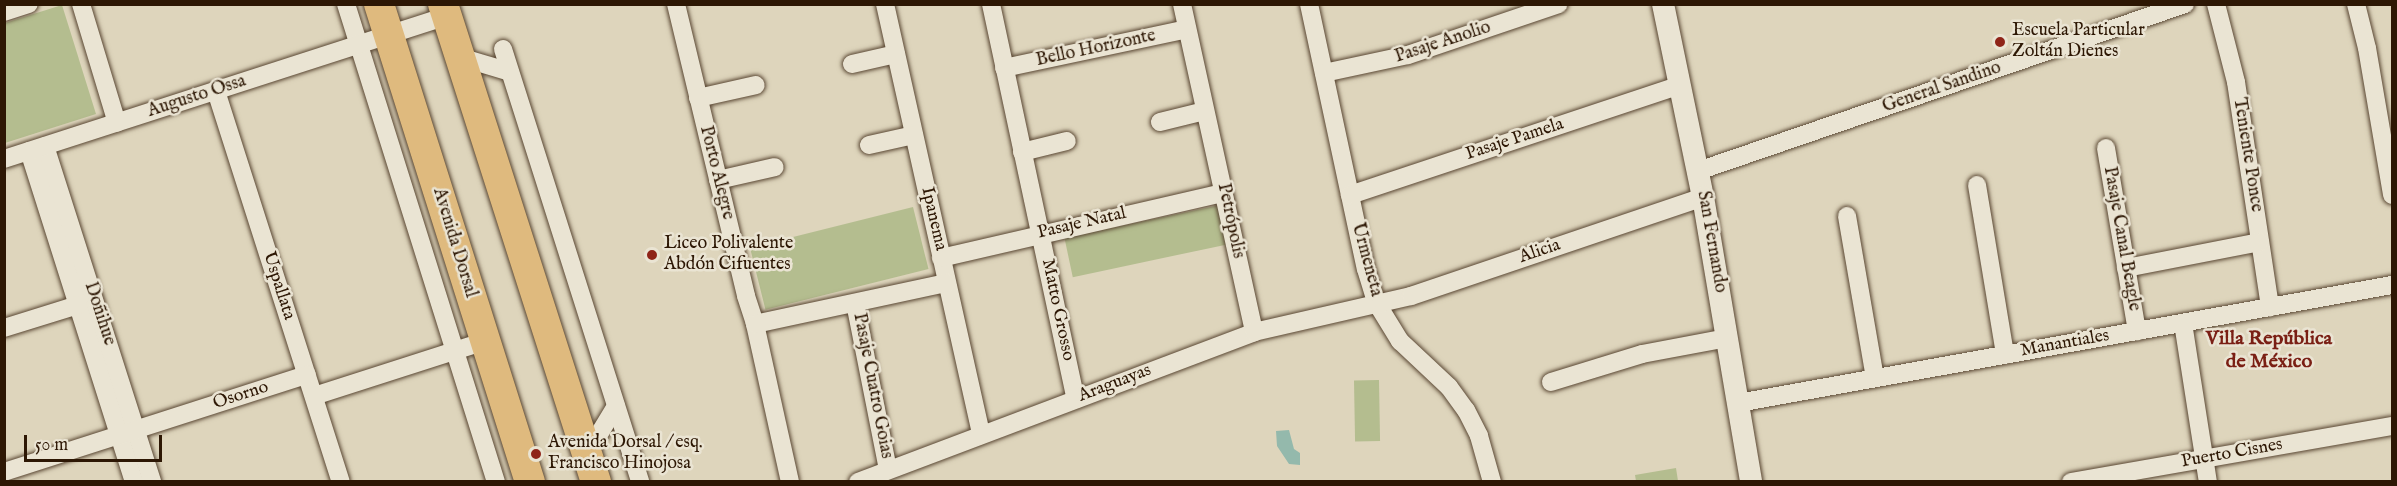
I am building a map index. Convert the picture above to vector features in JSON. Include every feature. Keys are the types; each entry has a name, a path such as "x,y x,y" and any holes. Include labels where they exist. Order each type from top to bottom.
{"main road":[{"name":"Avenida Dorsal","path":"379,4 530,482"},
{"path":"445,10 591,468"}],"street":[{"path":"4,12 29,4"},
{"path":"81,4 117,123"},
{"name":"Avenida Dorsal","path":"346,4 496,482"},
{"name":"Porto Alegre","path":"676,4 746,296 755,324 790,482"},
{"name":"Ipanema","path":"885,4 981,434"},
{"name":"Matto Grosso","path":"991,4 1076,399"},
{"name":"Petrópolis","path":"1182,4 1254,332"},
{"name":"Urmeneta","path":"1309,4 1365,269 1376,302 1400,341 1449,387 1466,410 1479,436 1492,482"},
{"name":"Pasaje Anolio","path":"1324,73 1408,55 1559,4"},
{"name":"San Fernando","path":"1663,4 1703,197 1751,482"},
{"name":"General Sandino","path":"1698,171 2185,4"},
{"name":"Teniente Ponce","path":"2216,4 2236,82 2270,307"},
{"path":"2356,4 2367,48 2392,195"},
{"name":"Augusto Ossa","path":"4,159 389,36 445,10"},
{"name":"Bello Horizonte","path":"1004,68 1187,29"},
{"path":"503,50 640,482"},
{"path":"852,64 896,54"},
{"path":"460,57 510,72"},
{"path":"698,98 756,85"},
{"name":"Pasaje Pamela","path":"1350,195 1680,85"},
{"name":"Uspallata","path":"216,91 341,482"},
{"path":"1160,122 1205,111"},
{"path":"869,145 914,135"},
{"path":"1022,152 1067,141"},
{"name":"Doñihue","path":"37,148 78,305 127,433 152,482"},
{"name":"Doñihue","path":"37,148 127,433 134,482"},
{"name":"Pasaje Canal Beagle","path":"2106,148 2137,331"},
{"path":"718,180 775,167"},
{"path":"1977,185 2005,355"},
{"name":"Pasaje Natal","path":"941,258 1040,233 1223,193"},
{"name":"Alicia","path":"1376,302 1411,296 1703,197"},
{"path":"1847,216 1875,378"},
{"path":"2126,268 2260,242"},
{"path":"755,324 947,283"},
{"name":"Manantiales","path":"1738,403 2392,285"},
{"name":"Araguayas","path":"858,482 1254,332 1376,302"},
{"name":"Pasaje Cuatro Goias","path":"855,303 888,470"},
{"path":"4,328 78,305"},
{"path":"2183,322 2208,482"},
{"path":"1551,382 1642,354 1727,338"},
{"path":"314,396 485,341"},
{"name":"Osorno","path":"4,472 307,375"},
{"path":"591,468 616,406"},
{"name":"Puerto Cisnes","path":"2071,482 2392,426"}],"green space":[{"path":"62,5 96,114 5,143 5,23"},
{"path":"1220,205 1228,244 1073,277 1064,238"},
{"path":"913,207 928,269 765,310 750,248"},
{"path":"1354,380 1379,380 1380,441 1355,441"},
{"path":"1676,468 1678,481 1636,481 1635,475"}],"water":[{"path":"1289,430 1294,449 1300,453 1300,465 1289,464 1277,446 1276,431"}],"place":[{"name":"Escuela Particular Zoltán Dienes","path":"2000,42"},
{"name":"Liceo Polivalente Abdón Cifuentes","path":"652,255"},
{"name":"Avenida Dorsal / esq. Francisco Hinojosa","path":"536,454"}],"district":[{"name":"Villa República de México","path":"2269,350"}]}
